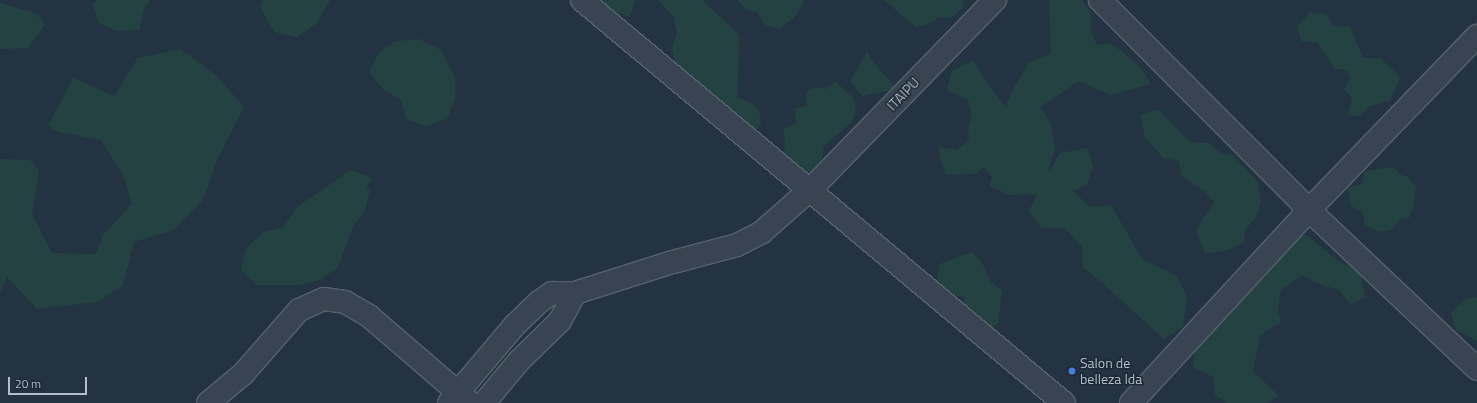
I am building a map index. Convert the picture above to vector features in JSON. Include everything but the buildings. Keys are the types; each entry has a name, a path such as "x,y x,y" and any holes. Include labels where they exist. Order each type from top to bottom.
{"street":[{"path":"582,0 811,189 1064,403"},
{"name":"ITAIPU","path":"459,400 514,326 539,302 552,293 575,293 673,262 737,245 762,232 811,189 995,0"},
{"path":"1100,0 1309,210 1477,369"},
{"path":"1131,403 1309,210 1477,36"},
{"path":"484,403 519,361 560,321 575,293"},
{"path":"208,403 243,374 299,310 324,299 345,302 369,316 459,400"}],"green space":[{"path":"98,0 150,0 144,9 139,30 117,31 98,22 93,3"},
{"path":"262,0 330,0 317,23 297,37 274,32 260,7"},
{"path":"598,0 635,0 630,17 608,10"},
{"path":"658,0 702,0 740,35 737,98 749,101 759,111 761,123 747,144 680,88 672,48 677,33 674,17"},
{"path":"738,0 805,0 794,18 779,29 765,25 757,12 746,10"},
{"path":"884,0 963,0 963,8 950,18 939,17 933,22 916,27"},
{"path":"1049,0 1082,0 1091,13 1091,33 1097,45 1110,43 1123,52 1142,69 1151,84 1110,95 1079,81 1040,107 1051,124 1055,147 1048,173 1060,153 1088,148 1093,167 1087,184 1073,191 1090,207 1111,205 1142,259 1177,276 1187,297 1183,327 1164,339 1099,280 1083,268 1082,247 1065,228 1042,228 1029,211 1037,194 1010,195 989,186 992,178 984,166 976,174 946,175 940,158 939,147 957,150 969,140 968,130 972,113 968,100 947,90 952,71 973,60 989,86 1006,107 1012,91 1029,62 1051,54"},
{"path":"0,3 36,13 45,25 28,48 0,49"},
{"path":"1310,12 1325,14 1334,26 1350,27 1363,58 1380,58 1400,78 1390,101 1370,106 1360,116 1348,115 1352,98 1344,89 1350,79 1347,69 1335,69 1317,42 1301,41 1297,27"},
{"path":"419,39 441,50 455,77 455,100 447,119 426,126 406,119 401,100 383,89 369,72 379,53 396,41"},
{"path":"180,49 216,75 244,107 217,160 203,200 173,230 134,242 123,285 97,302 37,309 7,277 0,292 0,159 30,160 39,171 32,214 52,253 96,254 103,235 132,204 123,175 101,140 58,132 48,126 73,78 114,96 138,58"},
{"path":"867,52 896,89 862,96 850,81"},
{"path":"835,81 854,99 856,108 852,122 824,146 821,164 807,173 790,177 783,170 785,140 783,130 796,122 795,108 807,106 806,92 814,87 826,89"},
{"path":"1158,109 1190,142 1208,143 1221,153 1233,155 1258,182 1261,203 1255,218 1245,230 1244,242 1228,250 1205,254 1196,230 1214,202 1204,191 1181,175 1179,161 1164,158 1145,138 1141,115"},
{"path":"1394,167 1399,174 1408,177 1416,187 1413,207 1409,218 1401,219 1391,230 1378,232 1365,225 1363,212 1351,206 1348,188 1362,184 1365,171"},
{"path":"351,170 372,178 366,189 370,189 365,210 353,227 338,267 320,280 300,285 257,285 241,270 245,250 262,233 284,227 296,208"},
{"path":"1306,235 1340,262 1360,271 1365,298 1350,304 1339,290 1319,284 1302,275 1281,290 1278,310 1281,322 1260,335 1253,371 1279,396 1265,403 1228,403 1215,395 1213,377 1193,367 1195,348 1213,325 1245,297 1283,237"},
{"path":"972,252 981,261 991,282 1002,291 998,323 981,334 961,311 965,297 953,295 937,280 940,264"},
{"path":"1477,297 1477,341 1456,330 1451,313 1467,298"}],"place":[{"name":"Salon de belleza Ida","path":"1072,371"}]}
